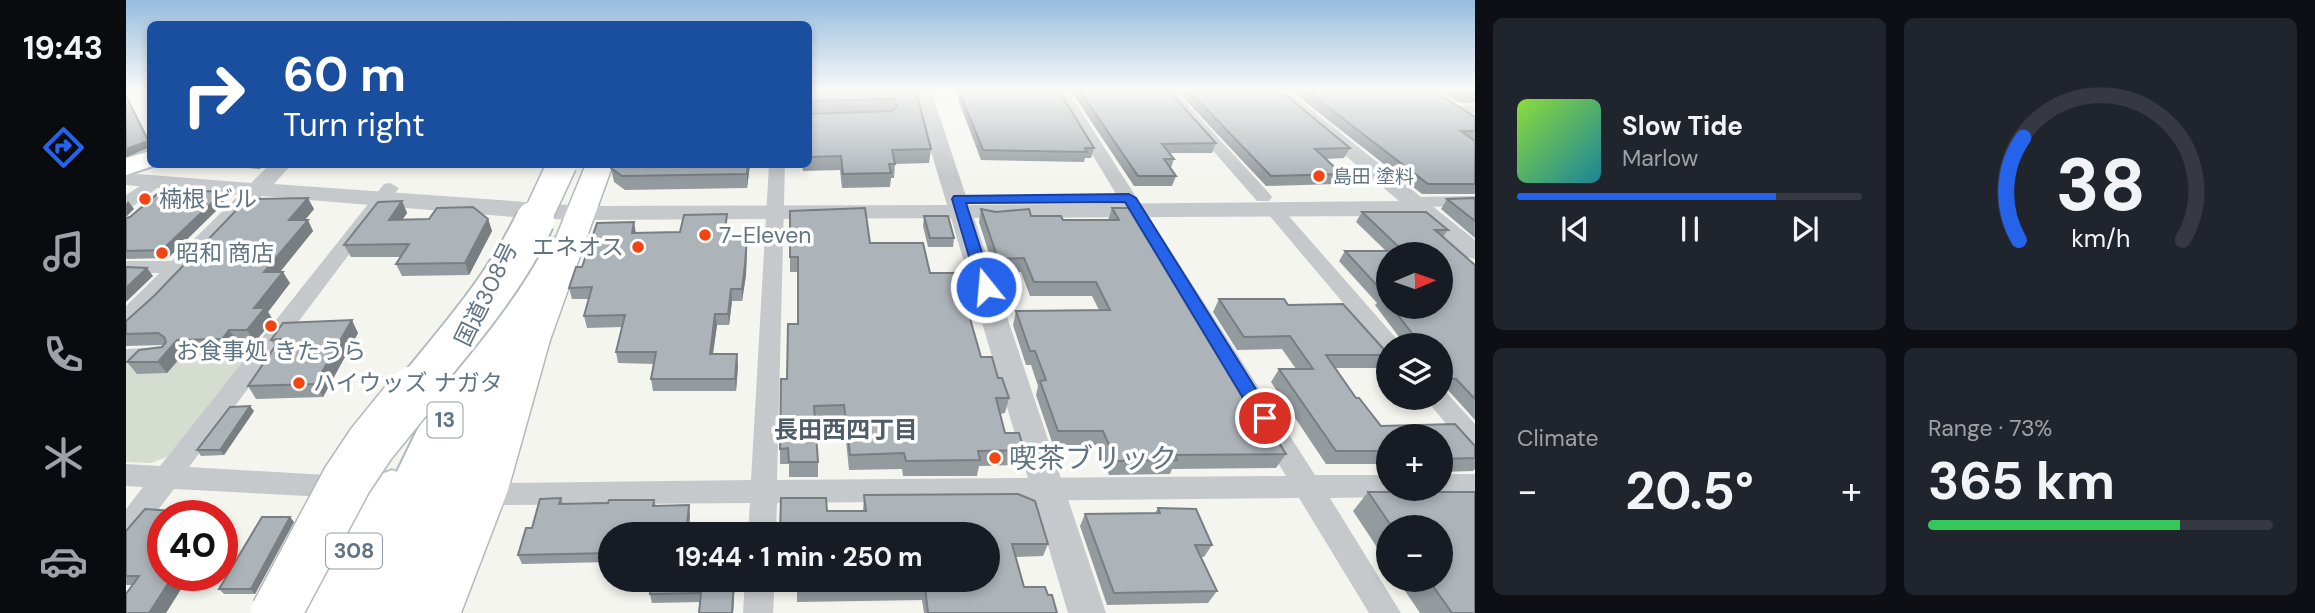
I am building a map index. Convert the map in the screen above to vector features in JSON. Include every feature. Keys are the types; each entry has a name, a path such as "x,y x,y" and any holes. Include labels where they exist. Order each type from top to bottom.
{"highway":[{"name":"13","path":"356,613 534,201 559,168"},
{"path":"452,613 486,489 533,340 584,193 598,168"},
{"name":"13","path":"400,613 479,421 584,193"},
{"name":"国道308号","path":"335,613 392,489 534,201"},
{"path":"276,613 347,480 391,418 498,286 534,201"},
{"path":"415,613 479,421"},
{"name":"308","path":"315,613 392,489"},
{"path":"435,613 486,489"}],"main road":[{"path":"126,169 161,179"}],"street":[{"path":"932,120 1087,613"},
{"path":"1079,120 1386,613"},
{"path":"1193,120 1381,333"},
{"path":"1313,120 1475,253"},
{"path":"126,169 147,168 269,178 386,194 534,201 584,193 775,206 1268,204 1401,209 1414,202 1475,201"},
{"path":"762,522 777,168"},
{"path":"126,179 269,178"},
{"path":"126,322 269,178"},
{"path":"126,203 161,179"},
{"path":"126,530 386,194"},
{"path":"126,267 181,267"},
{"path":"1448,410 1475,441"},
{"path":"126,475 290,486 392,489"},
{"path":"1453,485 1475,485"},
{"path":"486,489 502,494 1376,486"},
{"path":"758,613 759,592"}],"lane":[{"path":"126,354 153,353"}],"shaded area":[{"path":"255,352 167,457 151,463 126,462 126,356"}],"building":[{"path":"126,120 138,120 147,143 126,149"},
{"path":"812,120 923,120 931,149 892,150 895,164 889,164 891,173 843,174 841,156 812,157"},
{"path":"971,120 1077,120 1094,148 1085,148 1087,152 983,150"},
{"path":"1100,120 1195,120 1216,143 1162,144 1174,159 1164,159 1176,176 1138,176"},
{"path":"1217,120 1316,120 1350,148 1315,149 1342,174 1271,176"},
{"path":"1344,120 1475,120 1475,131 1461,131 1475,141 1475,184 1428,184"},
{"path":"611,168 748,168 747,174 622,176"},
{"path":"164,188 181,188 177,192 219,191 215,195 220,195 162,250 126,251 126,218"},
{"path":"308,198 289,220 308,220 264,272 283,272 254,308 265,308 247,330 229,330 222,339 177,340 158,362 127,362 139,350 162,347 166,342 158,333 126,334 126,321 154,296 247,199"},
{"path":"1475,198 1475,221 1447,199"},
{"path":"402,201 389,220 429,219 437,208 473,207 488,219 465,263 396,264 409,244 344,245 378,202"},
{"path":"865,208 870,243 923,243 930,273 957,273 981,357 992,357 998,378 1002,378 1009,398 996,398 1005,433 1019,433 1024,450 978,451 980,460 906,461 904,453 850,455 844,405 814,406 818,462 789,462 788,448 780,449 781,379 787,379 788,324 798,324 798,257 790,257 790,211"},
{"path":"1112,208 1132,208 1214,336 1211,336 1214,344 1243,392 1247,392 1286,454 1175,455 1177,460 1116,461 1103,431 1058,431 1040,381 1046,380 1035,351 1030,351 1016,311 1110,310 1096,282 1034,282 1024,258 998,259 981,209 996,212 1029,209 1031,216 1061,216 1063,220 1119,220"},
{"path":"1362,212 1426,212 1448,230 1435,230 1449,242 1394,242"},
{"path":"727,214 724,238 747,238 742,289 731,289 728,314 715,314 710,354 737,354 735,379 651,379 656,352 616,352 625,315 584,316 592,287 569,288 576,267 582,267 597,223 634,222 632,233 680,232 684,215"},
{"path":"924,216 948,216 954,238 930,238"},
{"path":"1453,246 1475,265 1475,399 1453,379 1453,333 1412,333 1401,319 1453,319"},
{"path":"1345,251 1376,251 1376,284"},
{"path":"126,267 147,268 126,288"},
{"path":"1219,299 1284,299 1288,305 1343,304 1376,341 1376,355 1326,355 1356,398 1359,398 1379,424 1376,424 1376,451 1336,451 1279,369 1313,369 1290,336 1244,337"},
{"path":"352,320 315,384 248,386 280,339 271,340 283,323"},
{"path":"250,406 220,450 197,450 230,407"},
{"path":"1453,424 1475,446 1475,458 1453,459"},
{"path":"1368,492 1376,492 1376,501 1453,501 1453,492 1475,492 1475,613 1452,613 1437,592 1453,592 1453,515 1384,515"},
{"path":"1018,494 1035,501 1048,544 1012,544 1024,587 1045,587 1048,595 1052,595 1057,613 928,613 926,592 1000,592 1000,522 780,522 781,498 826,498 827,511 866,511 864,495"},
{"path":"561,498 559,504 654,500 653,506 689,505 687,522 598,522 598,553 518,555 526,528 532,528 540,499"},
{"path":"1158,508 1196,509 1212,545 1195,545 1217,591 1114,593 1085,514 1160,513"},
{"path":"147,509 147,591 163,591 149,613 126,613 126,594 139,576 126,576 126,531"},
{"path":"262,517 290,517 251,589 238,589 238,557"},
{"path":"733,592 732,613 699,613 701,593 650,594"}],"place":[{"name":"島田 塗料","path":"1319,176"},
{"name":"楠根 ビル","path":"145,199"},
{"name":"7-Eleven","path":"705,235"},
{"name":"エネオス","path":"638,247"},
{"name":"昭和 商店","path":"162,253"},
{"name":"お食事処 きたうら","path":"271,326"},
{"name":"ハイウッズ ナガタ","path":"299,383"},
{"name":"喫茶ブリック","path":"995,458"}],"district":[{"name":"長田西四丁目","path":"846,430"}],"route":[{"path":"986,287 958,199 1129,198 1265,418"}]}
